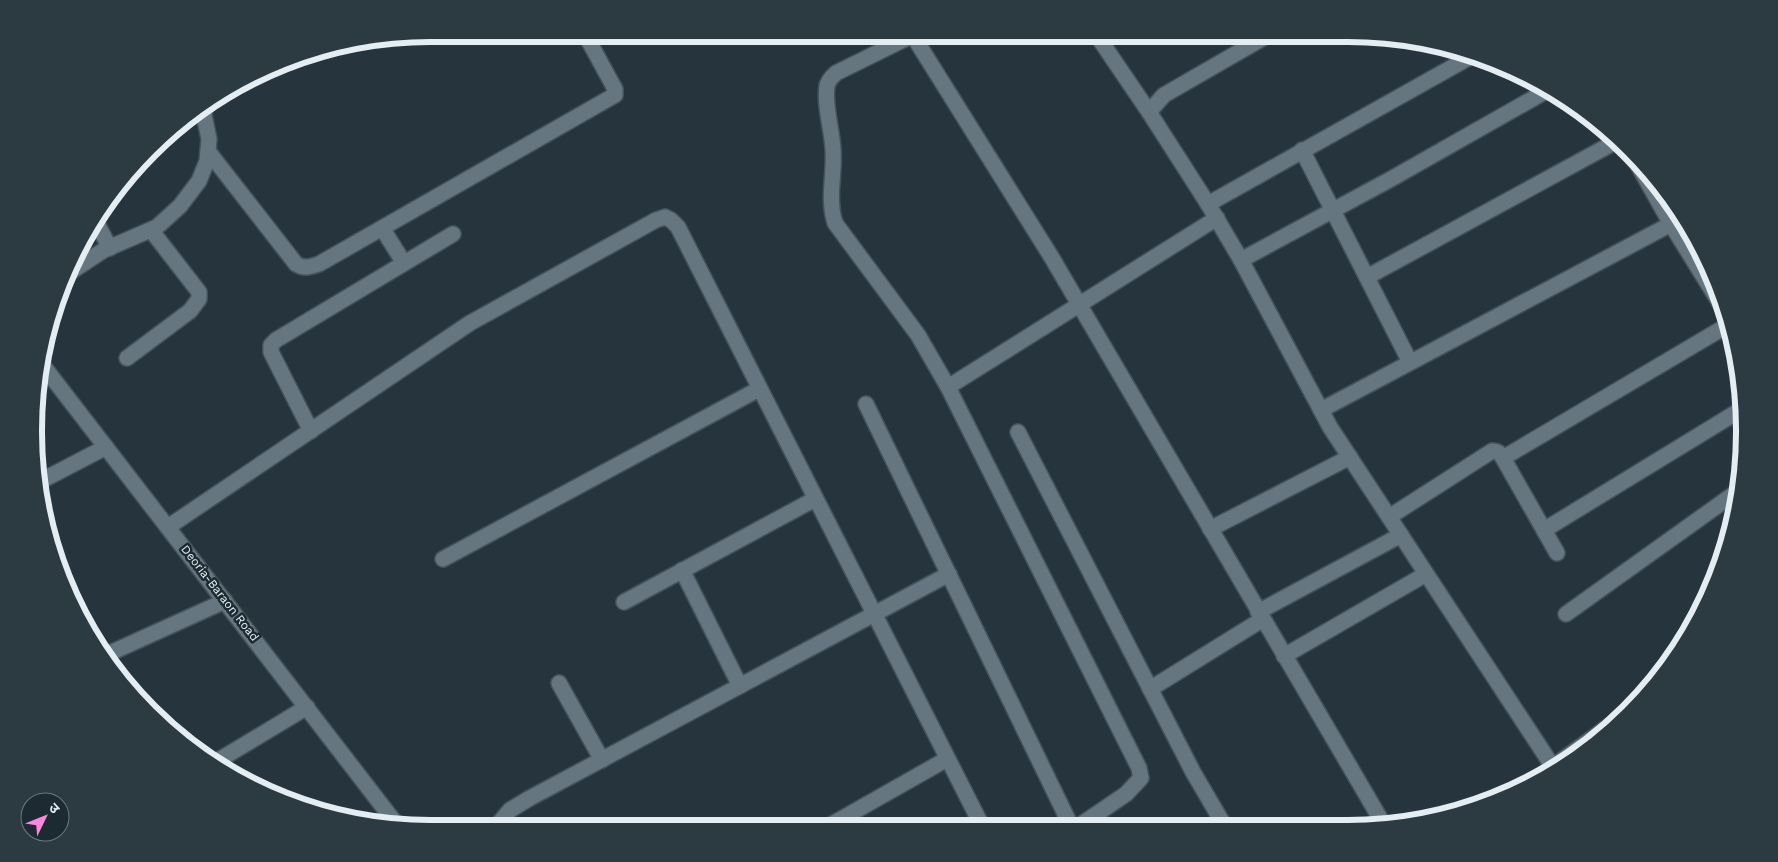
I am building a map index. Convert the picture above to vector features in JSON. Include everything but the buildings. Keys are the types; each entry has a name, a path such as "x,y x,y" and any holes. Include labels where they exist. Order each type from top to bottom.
{"street":[{"path":"208,151 296,264 308,268 319,264 615,95 615,89 589,42"},
{"path":"898,42 836,73 830,79 827,86 834,149 830,202 835,223 918,335 948,387 1139,768 1141,778 1133,788 1088,820"},
{"path":"916,42 1052,258 1380,818"},
{"path":"1101,42 1217,218 1242,260 1321,410 1350,457 1550,762"},
{"path":"1149,112 1164,95 1256,42"},
{"path":"1208,204 1464,61"},
{"path":"1242,260 1540,94"},
{"path":"80,265 110,248 157,227 180,206 199,182 208,162 209,139 204,116"},
{"path":"1367,277 1610,145"},
{"path":"1302,150 1410,362"},
{"path":"1653,191 1671,224 1684,239"},
{"path":"168,527 470,324 656,220 665,217 678,227 979,820"},
{"path":"948,387 1217,218"},
{"path":"1321,410 1671,224"},
{"path":"382,228 404,263"},
{"path":"100,229 110,248"},
{"path":"126,358 190,311 199,299 199,292 151,230"},
{"path":"311,431 271,352 271,346 276,340 453,234"},
{"path":"1503,458 1722,329"},
{"name":"Deoria-Baraon Road","path":"47,371 391,817"},
{"path":"443,559 759,389"},
{"path":"866,404 1069,820"},
{"path":"1544,530 1735,413"},
{"path":"1018,432 1193,772 1221,820"},
{"path":"46,479 106,447"},
{"path":"1389,517 1492,451 1500,452 1557,552"},
{"path":"1210,529 1350,457"},
{"path":"1566,614 1730,497"},
{"path":"624,602 815,499"},
{"path":"1150,689 1261,616 1401,535"},
{"path":"682,570 740,686"},
{"path":"502,820 510,810 949,574"},
{"path":"1284,656 1426,574"},
{"path":"112,652 225,600"},
{"path":"559,683 602,760"},
{"path":"222,758 307,707"},
{"path":"839,820 948,759"}]}
